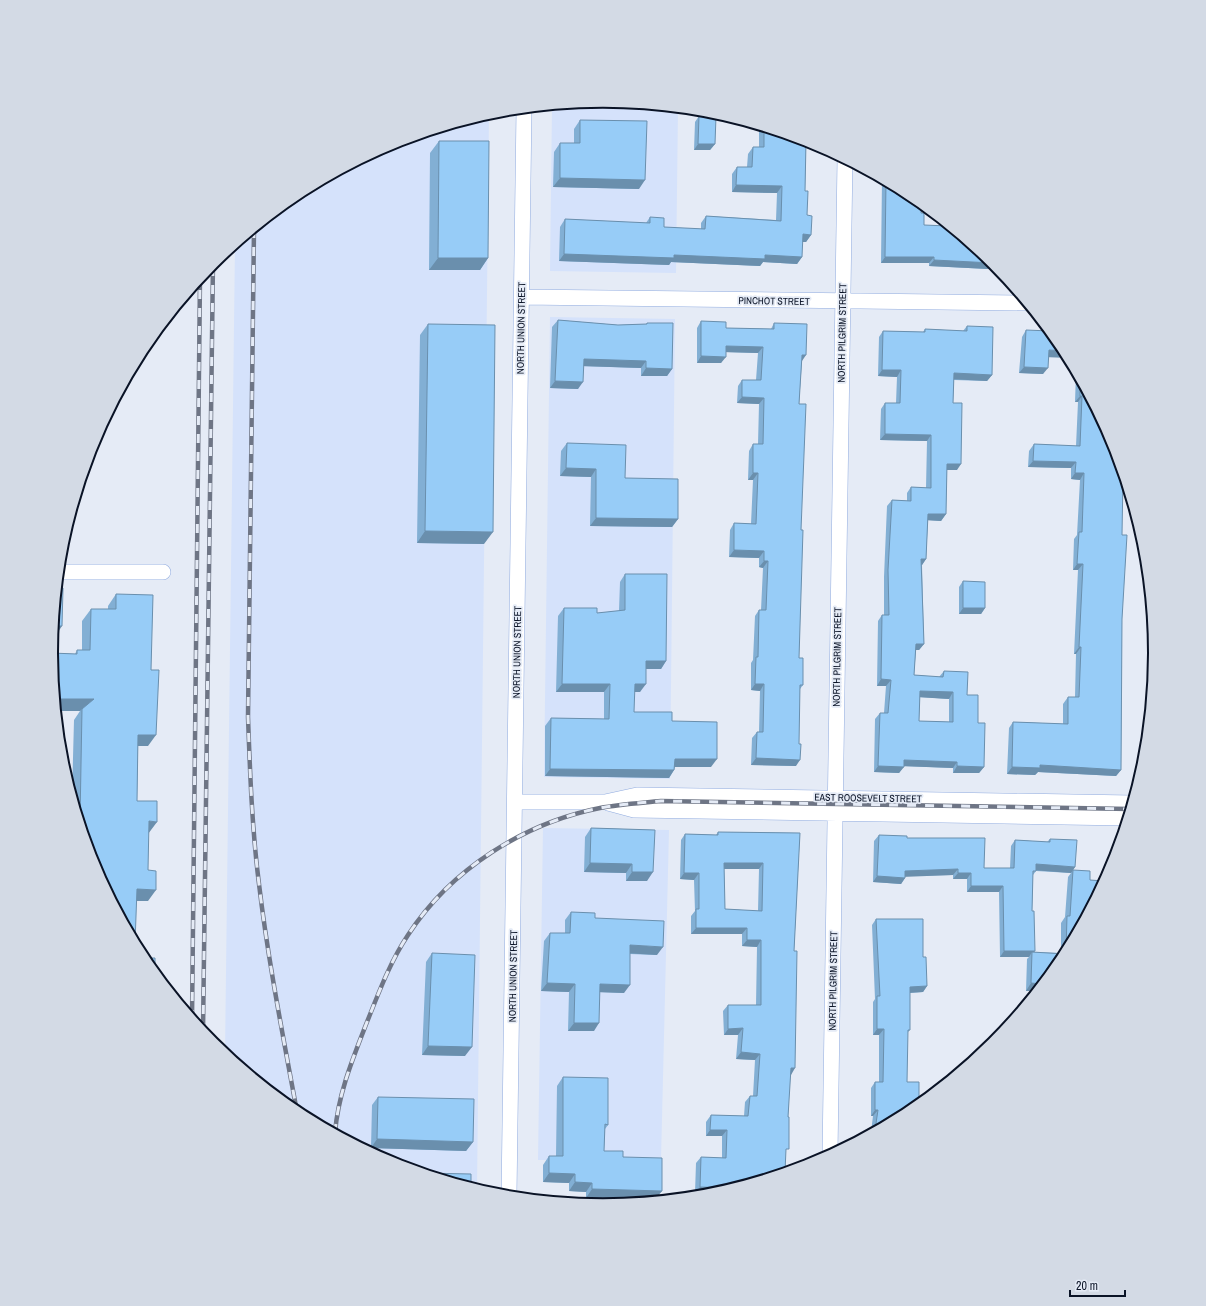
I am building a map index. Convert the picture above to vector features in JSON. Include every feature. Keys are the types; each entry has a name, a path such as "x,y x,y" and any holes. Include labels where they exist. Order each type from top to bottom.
{"street":[{"name":"NORTH UNION STREET","path":"509,1190 524,114"},
{"name":"NORTH PILGRIM STREET","path":"830,1149 844,164"},
{"name":"PINCHOT STREET","path":"522,297 1020,303"},
{"path":"64,572 163,572"},
{"name":"EAST ROOSEVELT STREET","path":"515,802 605,802 637,795 1127,802"},
{"name":"EAST ROOSEVELT STREET","path":"605,802 634,810 1122,818"}],"shaded area":[{"path":"603,108 639,109 678,114 676,273 550,271 552,111"},
{"path":"489,120 477,1183 428,1169 394,1157 330,1125 271,1085 244,1063 225,1045 235,252 271,221 300,200 362,164 394,149 428,137"},
{"path":"550,317 675,319 670,779 544,777"},
{"path":"543,828 669,830 661,1160 538,1160"}],"building":[{"path":"699,117 716,120 715,144 698,144"},
{"path":"580,120 647,121 645,180 560,178 560,143 580,143"},
{"path":"764,133 806,147 805,191 808,191 807,215 812,216 811,235 803,234 802,257 765,255 765,259 674,255 674,258 564,254 565,219 650,223 650,217 664,218 664,227 705,229 706,216 781,221 782,186 736,185 737,167 752,167 753,147 764,147"},
{"path":"439,141 489,141 488,258 438,258"},
{"path":"886,187 921,211 921,213 924,213 924,225 941,226 982,262 934,260 934,257 885,257"},
{"path":"558,320 618,325 673,323 672,369 646,368 646,361 584,359 583,382 555,381"},
{"path":"701,321 726,322 726,328 774,329 774,323 807,324 806,355 802,355 799,404 806,404 801,530 803,530 799,658 803,658 803,685 800,685 800,760 756,758 757,732 763,732 764,684 755,684 756,657 758,657 759,610 766,610 768,561 764,561 764,551 734,550 734,523 756,524 758,473 753,473 753,444 763,444 764,398 742,397 742,380 761,380 763,347 726,346 726,357 701,356"},
{"path":"428,324 495,325 493,532 425,531"},
{"path":"967,326 993,327 992,375 954,373 953,403 962,403 961,464 947,464 946,514 928,514 926,559 921,559 924,644 916,644 914,675 943,677 944,671 968,672 967,695 978,695 978,723 985,723 984,767 957,766 957,762 904,760 904,767 878,766 880,713 888,713 891,680 881,679 882,615 889,615 888,570 892,500 911,501 911,487 931,488 931,435 885,434 885,403 900,403 901,370 882,370 883,331 925,332 925,329 967,331","holes":["920,691 953,692 953,722 919,721"]},
{"path":"1026,330 1042,331 1056,350 1049,350 1048,368 1024,367"},
{"path":"1080,390 1107,444 1123,491 1122,535 1127,535 1122,619 1121,770 1040,765 1040,768 1012,767 1013,722 1068,724 1068,697 1079,697 1081,647 1079,647 1083,564 1077,564 1079,532 1082,532 1084,473 1075,473 1076,462 1033,461 1034,444 1080,446 1082,396 1080,396"},
{"path":"567,443 626,445 625,478 678,479 678,519 596,518 596,469 566,468"},
{"path":"625,574 667,574 666,661 646,661 646,684 635,684 634,712 672,712 672,721 717,722 717,759 675,759 674,770 550,769 551,718 609,719 610,684 562,684 564,608 597,608 597,613 625,610"},
{"path":"963,581 985,582 985,608 963,608"},
{"path":"63,588 62,626 59,626"},
{"path":"116,594 153,595 151,670 159,670 156,735 138,735 137,801 157,801 157,822 149,821 148,870 156,871 156,890 137,889 135,932 114,894 99,862 80,805 82,709 94,699 60,699 59,689 58,653 77,654 77,650 90,650 91,609 116,609"},
{"path":"591,828 655,830 653,872 632,872 632,864 590,863"},
{"path":"718,832 800,833 794,951 797,951 795,1068 791,1068 788,1117 789,1149 786,1149 785,1166 711,1187 700,1187 701,1157 726,1158 727,1130 710,1130 711,1115 748,1116 750,1096 757,1096 760,1054 741,1052 743,1028 728,1029 728,1005 761,1005 761,940 747,940 747,928 696,928 696,909 699,909 699,873 684,873 685,834 718,835","holes":["724,863 763,863 762,911 725,909"]},
{"path":"879,835 907,836 907,838 985,838 984,868 1014,868 1015,840 1050,842 1050,839 1077,840 1075,867 1036,864 1036,871 1033,871 1032,911 1034,911 1035,951 1004,951 1003,886 971,886 971,873 958,873 958,869 905,871 905,878 877,876"},
{"path":"1073,870 1090,871 1090,880 1098,881 1066,940 1067,916 1070,916"},
{"path":"571,912 595,913 595,918 664,921 663,947 630,945 630,985 600,984 599,1023 574,1023 575,984 547,983 550,933 570,933"},
{"path":"876,919 923,919 923,957 926,957 927,986 910,987 910,1030 908,1030 907,1082 919,1082 919,1097 876,1124 878,1110 875,1110 875,1082 883,1082 884,1029 877,1029 877,996 880,996"},
{"path":"1032,952 1058,954 1036,983 1031,983"},
{"path":"432,953 475,955 472,1047 428,1046"},
{"path":"563,1077 608,1078 608,1125 605,1124 604,1151 623,1151 623,1157 662,1158 662,1191 592,1189 592,1183 575,1182 575,1174 549,1173 549,1156 563,1156"},
{"path":"378,1097 474,1099 473,1142 377,1139"},
{"path":"443,1173 471,1174 471,1181"}],"railway":[{"path":"254,235 248,717 251,780 255,843 263,912 276,998 295,1103"},
{"path":"203,1023 213,273"},
{"path":"192,1011 200,287"},
{"path":"336,1128 339,1104 357,1049 385,977 408,935 425,911 445,889 468,870 492,852 517,837 544,825 572,815 600,808 661,801 1125,809"}]}
